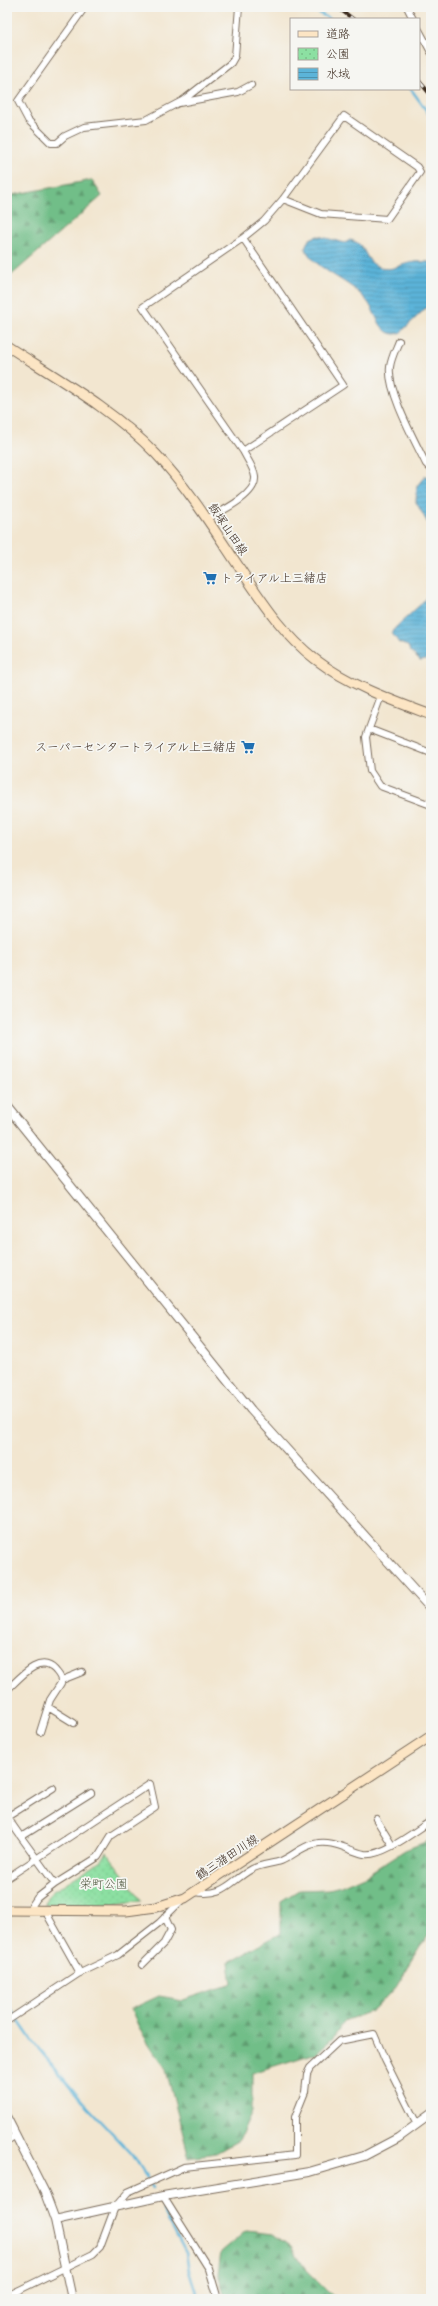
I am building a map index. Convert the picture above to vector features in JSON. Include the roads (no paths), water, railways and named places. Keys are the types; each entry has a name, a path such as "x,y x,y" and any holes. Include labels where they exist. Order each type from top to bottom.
{"main road":[{"name":"飯塚山田線","path":"7,346 85,396 136,436 156,454 180,482 207,519 266,606 288,634 315,659 343,677 382,696 431,715"},
{"name":"鶴三潴田川線","path":"7,1910 46,1909 126,1911 156,1907 185,1898 431,1736"}],"street":[{"path":"85,7 18,101 28,120 44,138 51,143 57,143 65,136 84,127 146,120 177,104 231,63 235,56 240,7"},
{"path":"407,7 412,18"},
{"path":"420,32 431,52"},
{"path":"177,104 238,92 251,85"},
{"path":"207,519 240,500 251,490 255,479 243,452 143,307 243,238 264,221 283,199 344,116 417,167 420,172 388,219 321,214 283,199"},
{"path":"243,238 343,385 243,452"},
{"path":"399,341 390,368 391,383 410,431 426,464 431,468"},
{"path":"382,696 366,737 370,771 374,780 380,786 431,805"},
{"path":"369,729 431,753"},
{"path":"7,1107 251,1410 431,1609"},
{"path":"7,1690 27,1672 43,1663 50,1664 62,1680"},
{"path":"40,1732 48,1707 62,1680 82,1672"},
{"path":"48,1707 74,1723"},
{"path":"7,1878 150,1784 155,1807 111,1836 98,1857 55,1884 37,1898 29,1910"},
{"path":"53,1788 7,1817 55,1884"},
{"path":"21,1836 91,1793"},
{"path":"376,1819 392,1846"},
{"path":"195,1892 208,1894 227,1888 253,1868 283,1860 312,1844 322,1842 344,1846 363,1854 372,1854 392,1846 431,1821"},
{"path":"7,2022 80,1973 118,1955 165,1917 185,1898"},
{"path":"46,1909 49,1918 80,1973"},
{"path":"142,1965 168,1936 171,1930 165,1917"},
{"path":"7,2296 65,2266 93,2254 100,2247 115,2207 128,2192 184,2167 295,2155 295,2117 305,2092 307,2074 310,2068 339,2041 374,2034 385,2060 417,2124"},
{"path":"55,2220 163,2196 309,2172 364,2156 398,2138 431,2114"},
{"path":"7,2118 45,2193 55,2220 72,2299"},
{"path":"7,2141 16,2135"},
{"path":"163,2196 209,2269 218,2299"}],"water":[{"path":"318,236 345,243 350,240 355,242 359,244 369,260 377,266 386,269 415,262 431,262 431,303 400,333 393,334 388,332 379,323 370,305 359,293 318,264 305,249 309,240"},
{"path":"425,476 431,477 431,529 416,502 417,486"},
{"path":"431,591 431,659 420,661 410,651 408,646 399,643 392,633 395,628 421,604"}],"waterway":[{"path":"308,7 328,18"},
{"path":"412,90 431,117"},
{"path":"7,2004 33,2042 83,2102 133,2155 153,2188"},
{"path":"163,2210 186,2253 189,2271 198,2299"}],"railway":[{"path":"337,7 352,18"},
{"path":"420,82 431,95"}],"place":[{"name":"トライアル上三緒店","path":"210,578"},
{"name":"スーパーセンタートライアル上三緒店","path":"248,747"}],"park label":[{"name":"栄町公園","path":"104,1884"}]}
